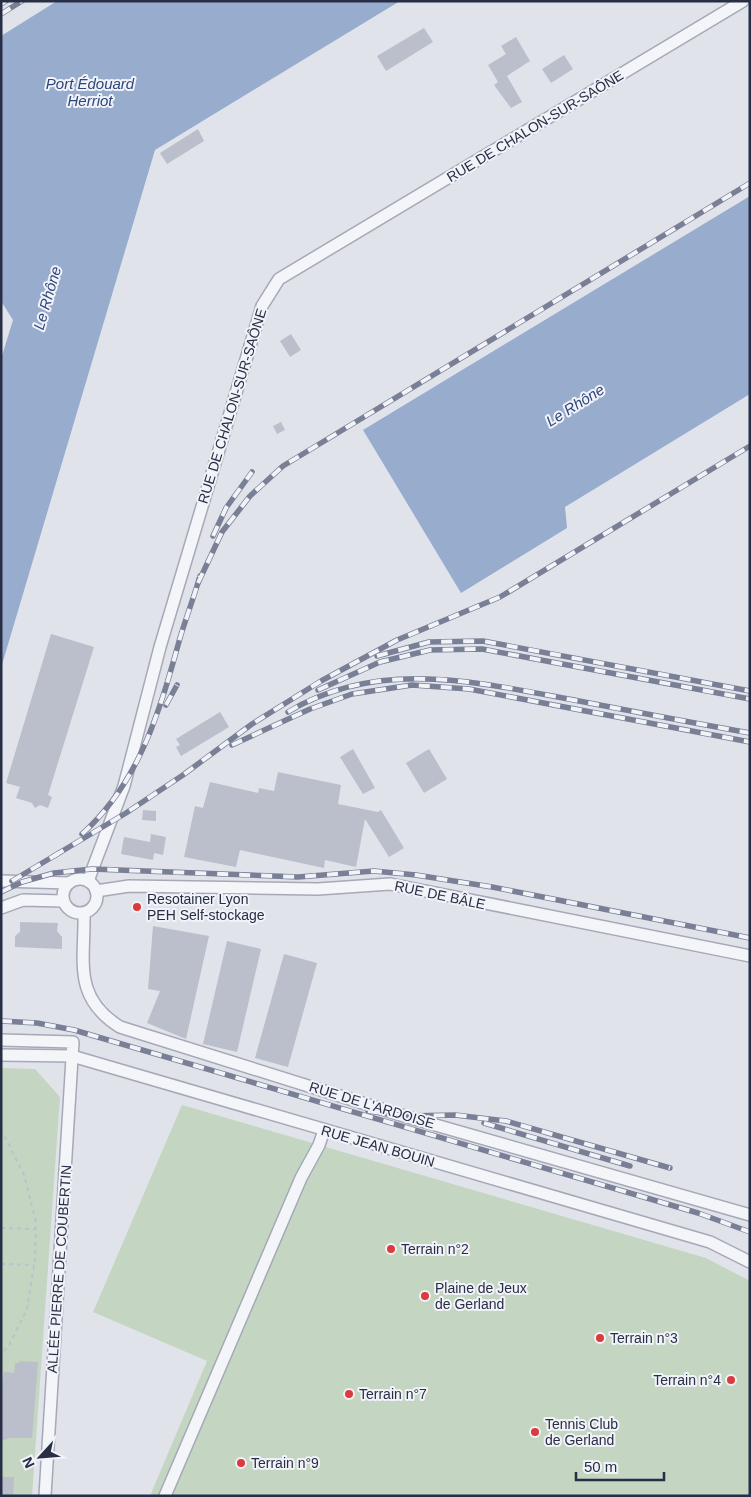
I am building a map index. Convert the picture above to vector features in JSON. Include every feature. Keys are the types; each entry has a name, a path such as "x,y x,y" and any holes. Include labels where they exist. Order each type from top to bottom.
{"street":[{"name":"RUE DE CHALON-SUR-SAÔNE","path":"88,881 124,786 160,647 262,306 279,279 743,1"},
{"path":"1,881 69,882 78,879 88,881 96,891 96,902 84,913 69,909 63,900 64,891 69,882"},
{"name":"RUE DE BÂLE","path":"96,891 129,886 318,889 390,884 750,956"},
{"path":"1,908 23,900 63,900"},
{"name":"RUE DE L'ARDOISE","path":"84,913 83,977 88,996 104,1017 120,1027 404,1116 750,1214"},
{"name":"ALLÉE PIERRE DE COUBERTIN","path":"1,1040 73,1042 45,1496"},
{"name":"RUE JEAN BOUIN","path":"1,1055 72,1056 710,1242 750,1262"},
{"path":"165,1496 301,1178 319,1145 324,1130"}],"path":[{"path":"1,1128 24,1175 35,1228 34,1265 27,1309 9,1345 1,1354"},
{"path":"1,1228 35,1228"},
{"path":"1,1264 34,1265"}],"green space":[{"path":"1,1068 35,1069 60,1097 32,1496 1,1496"},
{"name":"Plaine de Jeux de Gerland","path":"182,1105 706,1258 750,1281 750,1496 150,1496 207,1361 93,1312"}],"water":[{"name":"Port Édouard Herriot","path":"57,1 400,1 155,150 1,668 1,359 13,320 1,301 1,36"},
{"name":"Le Rhône","path":"750,196 750,394 565,507 567,528 461,593 363,430"}],"building":[{"path":"424,28 433,42 386,71 377,56"},
{"path":"516,37 530,61 507,76 522,102 511,108 494,85 498,82 488,65 506,54 501,46"},
{"path":"564,55 573,69 551,83 542,69"},
{"path":"198,129 204,141 167,164 160,153"},
{"path":"291,334 301,350 290,357 280,341"},
{"path":"281,422 285,430 277,434 273,426"},
{"path":"51,634 94,647 48,795 52,797 48,808 40,805 35,808 32,803 16,798 20,787 6,783"},
{"path":"220,712 229,727 181,756 176,747 180,745 176,739"},
{"path":"353,749 375,788 363,794 340,757"},
{"path":"429,749 447,779 424,793 406,763"},
{"path":"278,772 341,785 338,804 378,812 381,810 404,848 389,857 365,819 356,867 325,860 324,868 240,850 236,867 184,857 195,806 203,808 210,782 258,793 259,788 274,791"},
{"path":"143,810 156,811 156,821 142,820"},
{"path":"151,834 166,837 163,855 154,853 153,860 121,854 124,837 150,842"},
{"path":"20,922 58,923 57,931 62,937 62,949 15,947 15,936 20,932"},
{"path":"153,926 209,936 186,1039 147,1023 160,991 148,989"},
{"path":"227,941 261,949 237,1052 203,1044"},
{"path":"284,954 317,963 288,1067 255,1058"},
{"path":"19,1361 38,1362 32,1438 10,1438 1,1441 1,1389 4,1372 14,1373 15,1363 19,1363"},
{"path":"1,1477 14,1477 13,1496 1,1496"}],"railway":[{"path":"1,4 6,1"},
{"path":"1,14 22,1"},
{"path":"198,583 222,532 250,496 283,466 750,183"},
{"path":"54,856 126,813 183,775 252,724 321,681 397,640 500,597 750,446"},
{"path":"213,536 226,508 252,472"},
{"path":"82,834 102,814 119,792 145,744 164,692 200,576"},
{"path":"377,656 429,642 483,641 750,691"},
{"path":"318,690 380,662 430,650 482,649 750,699"},
{"path":"288,712 323,695 358,685 395,680 431,679 505,687 750,733"},
{"path":"166,705 177,685"},
{"path":"232,745 310,709 352,694 412,685 469,689 750,742"},
{"path":"12,881 59,853"},
{"path":"1,892 22,882 54,873 92,869 298,877 374,871 416,875 492,887 750,938"},
{"path":"1,1021 37,1023 74,1030 698,1213 750,1232"},
{"path":"368,1111 404,1116 455,1115 506,1121 670,1168"},
{"path":"484,1123 630,1166"}],"place":[{"name":"Resotainer Lyon PEH Self-stockage","path":"137,907"},
{"name":"Terrain n°2","path":"391,1249"},
{"name":"Plaine de Jeux de Gerland","path":"425,1296"},
{"name":"Terrain n°3","path":"600,1338"},
{"name":"Terrain n°4","path":"731,1380"},
{"name":"Terrain n°7","path":"349,1394"},
{"name":"Tennis Club de Gerland","path":"535,1432"},
{"name":"Terrain n°9","path":"241,1463"}]}
